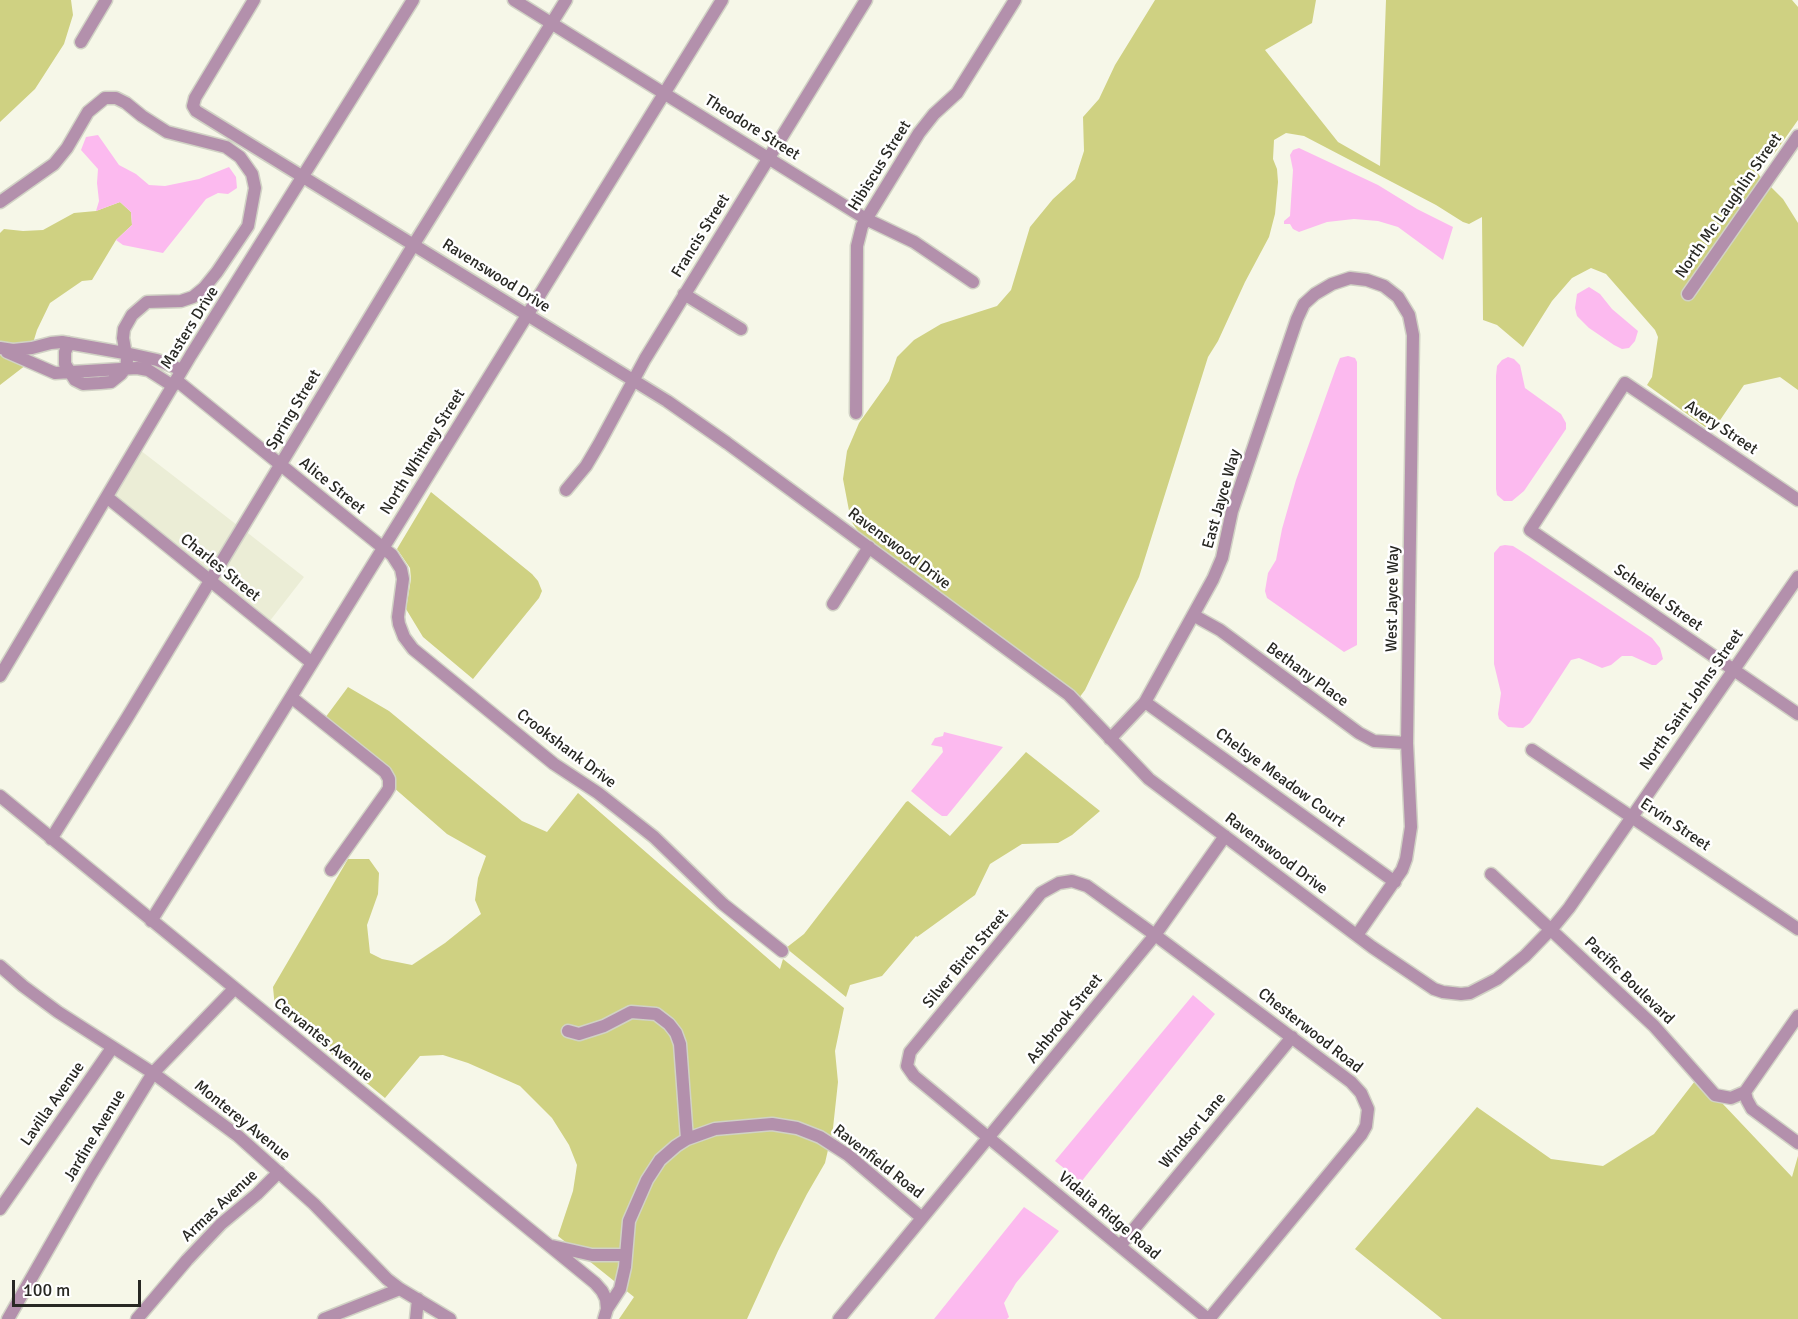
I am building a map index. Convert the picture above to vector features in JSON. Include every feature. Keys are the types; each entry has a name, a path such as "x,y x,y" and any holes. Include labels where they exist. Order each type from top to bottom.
{"street":[{"path":"81,42 106,0"},
{"name":"Ravenswood Drive","path":"254,0 195,98 193,105 196,111 667,401 1069,695 1149,779 1357,935 1434,989 1461,994 1478,990 1520,961 1551,930"},
{"name":"Masters Drive","path":"0,676 177,379 413,0"},
{"name":"Theodore Street","path":"514,0 866,219 914,242 974,282"},
{"name":"Spring Street","path":"51,838 127,718 414,244 566,0"},
{"name":"North Whitney Street","path":"151,921 723,0"},
{"name":"Francis Street","path":"566,490 586,466 684,294 866,0"},
{"name":"Hibiscus Street","path":"856,413 859,234 919,133 933,114 957,93 1015,0"},
{"path":"0,202 54,164 67,148 88,112 105,98 116,98 126,103 167,132 226,147 240,157 252,174 255,188 253,209 248,226 217,272 193,297 181,301 147,302 132,315 124,329 126,368"},
{"name":"North Mc Laughlin Street","path":"1688,294 1798,136"},
{"name":"East Jayce Way","path":"1110,739 1145,702 1222,558 1232,511 1304,304 1332,284 1350,278 1358,279"},
{"name":"West Jayce Way","path":"1357,935 1395,882 1406,859 1411,827 1407,743 1413,336 1409,315 1398,297 1384,286 1358,279"},
{"path":"684,294 741,329"},
{"path":"0,349 32,348 51,342 69,343 157,360 177,379"},
{"path":"69,343 65,352 65,364 69,372"},
{"path":"0,349 55,373 126,368 147,370 177,379"},
{"name":"Alice Street","path":"177,379 384,548"},
{"name":"Avery Street","path":"1530,530 1625,383 1798,500"},
{"name":"Charles Street","path":"108,498 312,663"},
{"name":"Scheidel Street","path":"1530,530 1798,714"},
{"path":"833,604 869,547"},
{"name":"Crookshank Drive","path":"384,548 396,559 400,569 402,585 398,617 404,637 413,649 554,764 598,793 654,837 723,904 782,951"},
{"name":"North Saint Johns Street","path":"1551,930 1569,908 1798,577"},
{"name":"Bethany Place","path":"1193,615 1220,630 1359,734 1374,741 1407,743"},
{"path":"291,697 385,772 389,779 386,793 332,870"},
{"name":"Chelsye Meadow Court","path":"1145,702 1395,882"},
{"name":"Ervin Street","path":"1532,750 1798,929"},
{"name":"Cervantes Avenue","path":"0,796 599,1287 606,1299 605,1314"},
{"name":"Ashbrook Street","path":"839,1319 1155,935 1225,836"},
{"name":"Pacific Boulevard","path":"1491,874 1654,1026 1715,1095 1731,1098 1745,1092"},
{"name":"Silver Birch Street","path":"989,1138 914,1076 907,1066 910,1052 1041,893 1059,883 1072,881 1087,886 1155,935"},
{"name":"Chesterwood Road","path":"1155,935 1351,1082 1361,1093 1368,1109 1366,1126 1361,1135 1208,1319"},
{"name":"Monterey Avenue","path":"0,966 58,1012 153,1073 222,1123 279,1172 387,1279 450,1319"},
{"name":"Jardine Avenue","path":"8,1319 90,1176 153,1073 234,989"},
{"path":"568,1031 579,1034 604,1026 631,1012 656,1014 669,1024 680,1044 687,1139"},
{"path":"1798,1016 1745,1092 1752,1110 1798,1143"},
{"name":"Windsor Lane","path":"1120,1246 1292,1037"},
{"name":"Lavilla Avenue","path":"0,1209 112,1048"},
{"name":"Ravenfield Road","path":"605,1314 620,1288 625,1267 628,1221 647,1180 660,1160 687,1139 715,1129 772,1124 797,1128 832,1144 922,1218"},
{"name":"Vidalia Ridge Road","path":"989,1138 1208,1319"},
{"name":"Armas Avenue","path":"137,1319 221,1224 279,1172"},
{"path":"548,1245 592,1255 625,1254"},
{"path":"324,1319 400,1289"},
{"path":"416,1319 418,1299"}],"shaded area":[{"path":"98,135 119,165 136,174 149,185 165,186 199,179 229,167 236,177 237,188 228,194 218,193 206,199 163,253 123,245 116,240 132,225 131,212 120,202 96,211 99,201 98,169 81,150 86,137"},
{"path":"1299,148 1378,185 1417,209 1453,227 1443,260 1398,227 1378,221 1354,219 1327,222 1299,232 1290,224 1284,224 1290,216 1293,170 1290,155 1293,150"},
{"path":"1589,287 1600,294 1612,309 1638,331 1635,341 1629,348 1622,349 1614,345 1589,328 1577,316 1575,308 1577,294"},
{"path":"1348,356 1355,358 1357,362 1357,645 1344,652 1267,598 1265,591 1268,573 1276,560 1296,480 1340,358"},
{"path":"1508,357 1520,365 1525,388 1561,414 1566,423 1566,429 1524,491 1512,501 1504,501 1497,495 1496,489 1496,376 1497,366"},
{"path":"140,450 237,525 208,573 114,496"},
{"path":"244,530 304,577 269,622 215,579"},
{"path":"1500,546 1513,546 1529,556 1652,638 1660,648 1663,659 1656,665 1652,665 1632,656 1622,656 1611,665 1602,668 1579,658 1571,660 1530,723 1523,728 1508,727 1499,719 1501,693 1494,664 1494,553"},
{"path":"944,732 1003,747 947,816 942,816 911,791 943,752 942,747 931,745 935,738 943,736"},
{"path":"1193,995 1215,1014 1081,1182 1055,1161"},
{"path":"1024,1207 1059,1231 1016,1283 1004,1303 1009,1317 1007,1319 934,1319"}],"green space":[{"path":"0,0 71,0 73,15 64,44 35,89 0,122"},
{"path":"1155,0 1316,0 1312,23 1265,50 1338,142 1380,166 1386,0 1792,0 1798,7 1798,120 1774,154 1756,163 1750,162 1762,179 1681,296 1689,301 1769,185 1783,199 1798,223 1798,390 1780,377 1744,385 1712,432 1647,385 1652,377 1658,337 1655,330 1606,274 1591,268 1572,278 1552,301 1523,347 1497,325 1483,320 1482,217 1469,224 1463,222 1436,205 1304,136 1286,133 1274,140 1273,159 1278,182 1275,214 1269,237 1208,357 1139,577 1085,690 1079,698 861,535 851,521 843,479 847,451 859,423 889,381 897,357 914,340 941,324 997,306 1011,290 1030,227 1053,199 1075,179 1084,151 1083,117 1099,99 1115,65"},
{"path":"120,202 131,212 132,225 116,240 92,280 82,281 50,303 33,343 14,345 0,343 0,233 4,229 43,230 74,213 96,211"},
{"path":"0,355 26,365 0,385"},
{"path":"431,492 532,574 542,591 539,598 473,679 423,637 406,609 411,579 410,568 397,549"},
{"path":"348,687 389,711 522,821 547,832 578,793 780,969 783,959 844,1008 835,1051 838,1082 833,1128 825,1163 778,1251 747,1319 619,1319 634,1297 558,1236 573,1191 577,1165 569,1145 552,1118 520,1086 468,1063 443,1055 420,1056 385,1098 275,1008 273,987 348,859 369,859 379,873 378,894 367,925 370,953 382,959 412,965 445,943 481,914 475,900 478,878 486,856 447,834 393,787 325,718"},
{"path":"1026,752 1100,811 1072,835 1058,843 1022,844 990,864 975,895 916,936 882,976 850,985 846,997 786,948 804,934 906,802 908,801 950,836"},
{"path":"1695,1081 1712,1099 1722,1103 1792,1177 1798,1156 1798,1319 1442,1319 1355,1249 1477,1107 1551,1159 1603,1166 1654,1134"}]}
